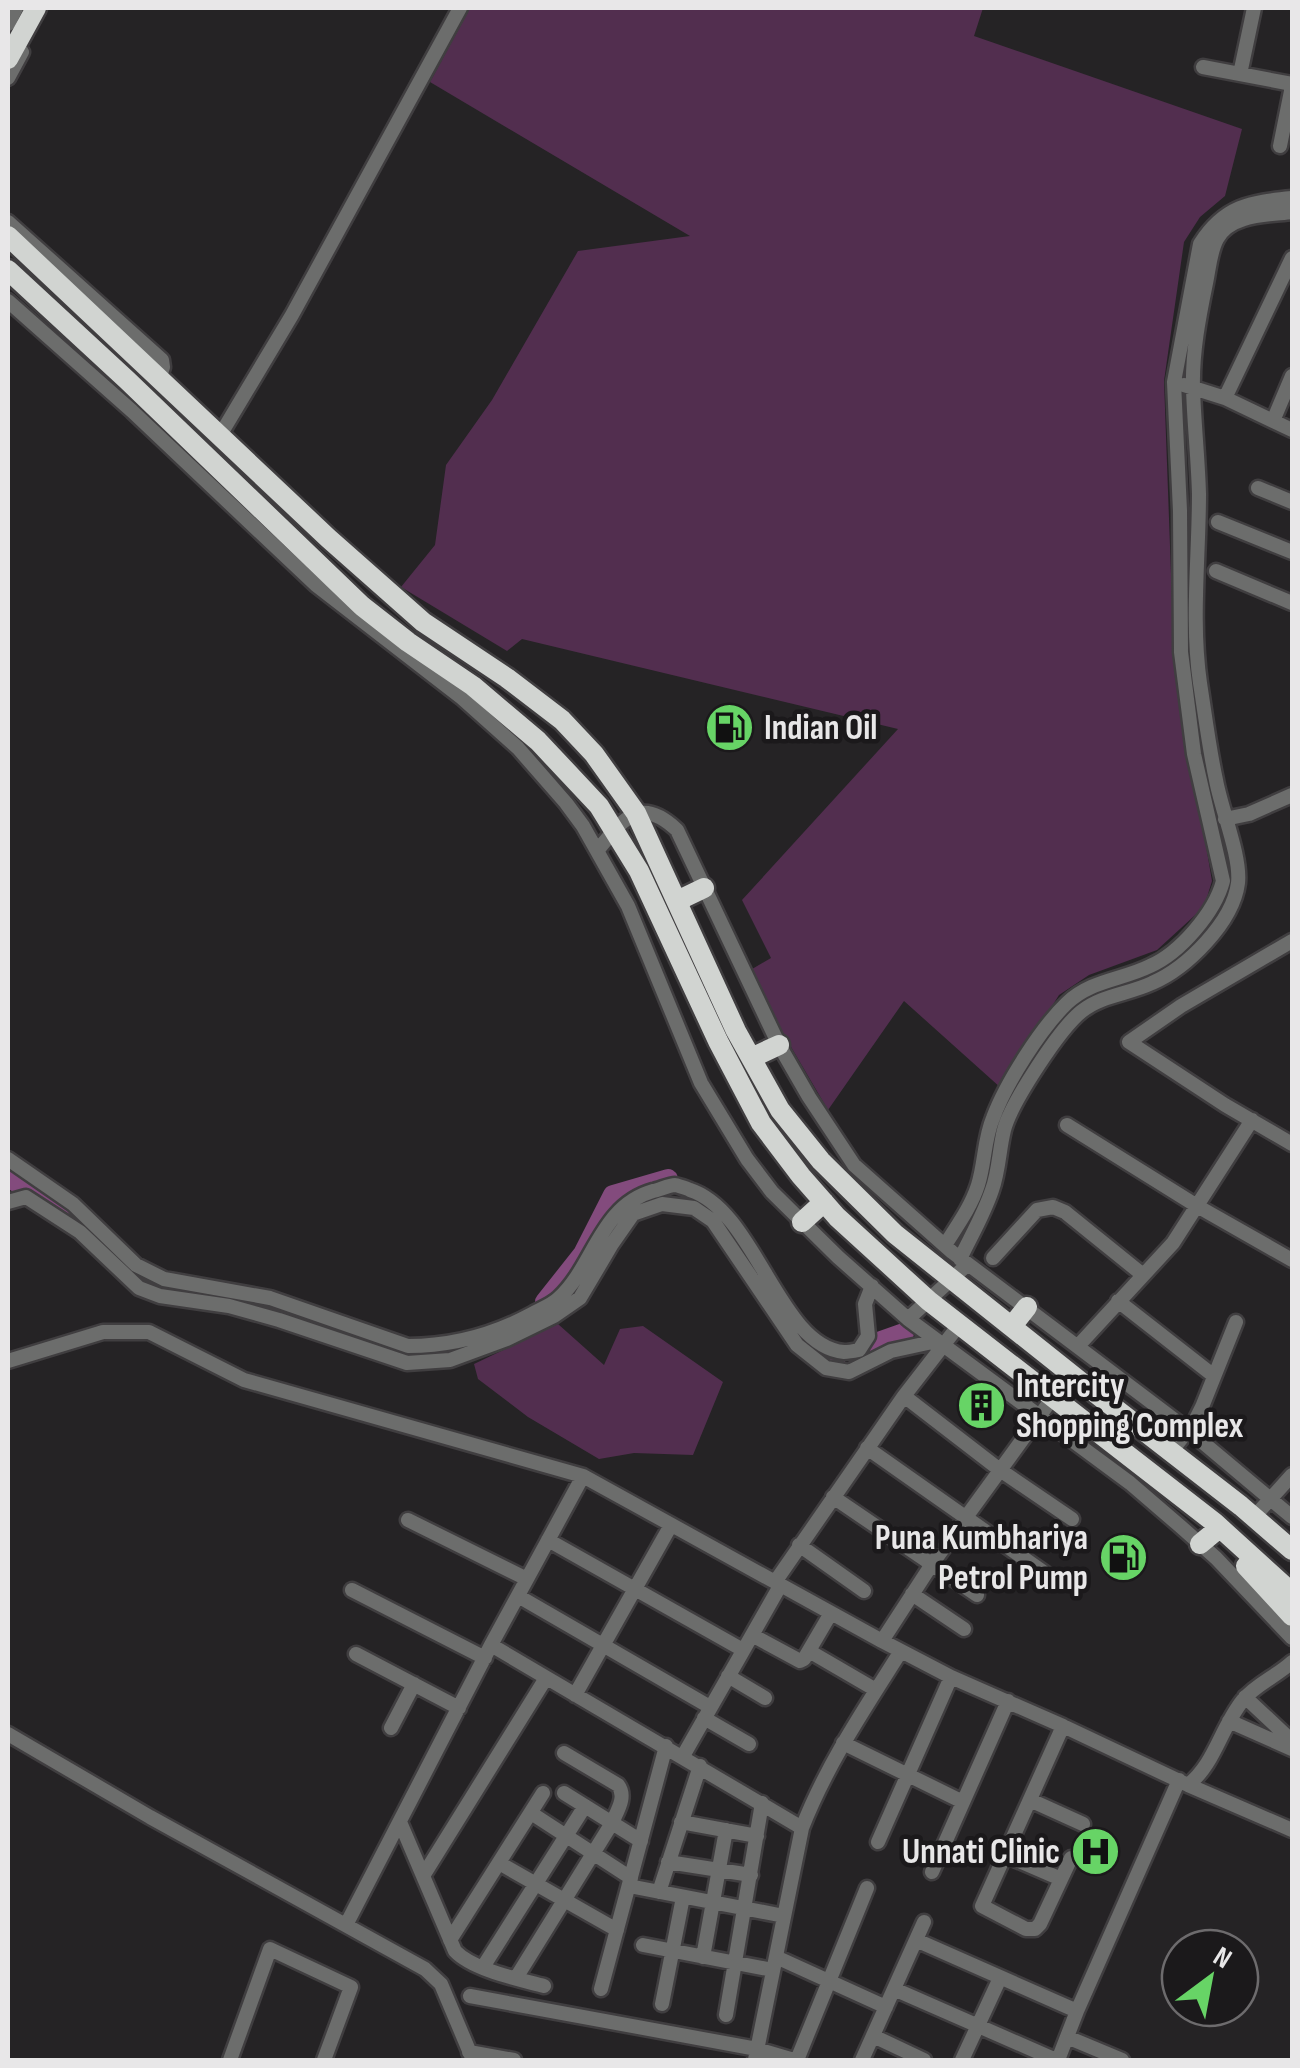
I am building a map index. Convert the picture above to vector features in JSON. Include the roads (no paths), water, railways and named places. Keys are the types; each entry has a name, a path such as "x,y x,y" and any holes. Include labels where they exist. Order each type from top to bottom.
{"highway":[{"path":"8,59 36,8"},
{"path":"8,236 328,538 423,622 562,720 594,754 636,812 751,1058 780,1110 820,1161 895,1234 1292,1549"},
{"path":"8,270 127,380 138,404 362,606 472,686 538,742 600,806 639,871 718,1041 761,1122 837,1217 958,1325 1106,1436 1289,1590"},
{"path":"677,901 704,888"},
{"path":"751,1058 778,1044"},
{"path":"850,1191 867,1176"},
{"path":"802,1222 824,1202"},
{"path":"1012,1326 1028,1307"},
{"path":"1092,1455 1106,1436"},
{"path":"1200,1544 1216,1526"},
{"path":"1216,1526 1224,1541 1292,1616"}],"street":[{"path":"8,24 16,8"},
{"path":"8,78 48,8"},
{"path":"219,436 292,315 460,8"},
{"path":"1240,74 1254,8"},
{"path":"1203,67 1292,85 1289,125 1280,146"},
{"path":"945,1245 979,1184 986,1138 1001,1099 1051,1022 1087,988 1152,966 1173,951 1200,924 1219,896 1222,881 1194,754 1181,652 1174,382 1200,244 1212,225 1225,214 1251,203 1292,198"},
{"path":"908,1319 952,1280 964,1262 992,1190 1003,1132 1014,1106 1068,1025 1100,1000 1155,982 1199,949 1226,915 1238,884 1200,678 1194,356 1201,306 1218,237 1227,227 1250,217 1292,212"},
{"path":"8,222 162,360 164,368 154,376"},
{"path":"1225,398 1292,258"},
{"path":"8,301 138,404 316,585 462,698 518,748 566,803 628,906 701,1083 772,1192 908,1319 1130,1483 1200,1544 1292,1638"},
{"path":"1273,421 1292,376"},
{"path":"1174,382 1225,398 1292,430"},
{"path":"1258,488 1292,502"},
{"path":"1218,522 1292,552"},
{"path":"1216,572 1292,603"},
{"path":"1225,818 1248,814 1292,794"},
{"path":"597,851 636,812 663,817 676,830 778,1044 854,1165 964,1262 1188,1430 1292,1516"},
{"path":"1292,941 1181,1006 1129,1042 1292,1144"},
{"path":"1078,1346 1173,1243 1252,1120"},
{"path":"1067,1125 1292,1260"},
{"path":"14,1163 73,1204 136,1266 164,1280 270,1298 408,1346 472,1339 511,1325 558,1300 618,1212 643,1194 676,1185 703,1194 724,1211 796,1319 817,1342 842,1352 859,1350 868,1336 865,1304 872,1286"},
{"path":"8,1202 26,1197 80,1232 139,1288 160,1296 229,1306 406,1362 450,1360 554,1316 580,1298 633,1214 662,1204 694,1208 713,1222 796,1344 826,1368 849,1372 891,1351 940,1343"},
{"path":"993,1258 1036,1210 1053,1207 1065,1212 1143,1274"},
{"path":"1118,1302 1214,1376"},
{"path":"1171,1452 1202,1408 1236,1322"},
{"path":"682,1756 744,1650 798,1546 940,1343 958,1325"},
{"path":"10,1365 102,1332 148,1332 244,1380 583,1476 951,1676 1292,1830"},
{"path":"904,1396 1072,1519"},
{"path":"882,1641 932,1564 1054,1396"},
{"path":"867,1448 1049,1576"},
{"path":"1254,1516 1292,1475"},
{"path":"346,1925 583,1476"},
{"path":"833,1496 977,1595"},
{"path":"408,1520 527,1579"},
{"path":"575,1695 671,1525"},
{"path":"548,1540 744,1650"},
{"path":"798,1546 864,1591"},
{"path":"352,1590 546,1678 802,1828"},
{"path":"912,1594 964,1629"},
{"path":"518,1596 603,1645 750,1744"},
{"path":"752,1635 800,1662 830,1613"},
{"path":"809,1651 876,1690"},
{"path":"756,2055 802,1828 843,1743 901,1651"},
{"path":"356,1654 460,1708"},
{"path":"894,1989 1057,2060 1183,1783 1202,1774 1245,1697 1292,1662"},
{"path":"728,1676 765,1698"},
{"path":"878,1842 951,1676"},
{"path":"423,1876 546,1678"},
{"path":"392,1728 414,1684"},
{"path":"1245,1697 1292,1741"},
{"path":"932,1872 1008,1701"},
{"path":"1229,1721 1292,1749"},
{"path":"1063,1726 982,1906 1035,1929 1071,1858"},
{"path":"8,1734 434,1976 471,2056 514,2060"},
{"path":"843,1743 963,1802"},
{"path":"601,1989 666,1746"},
{"path":"516,1978 594,1854 622,1798 618,1786 564,1753"},
{"path":"659,1892 700,1766"},
{"path":"450,1940 543,1793"},
{"path":"564,1793 641,1840"},
{"path":"1030,1800 1083,1824"},
{"path":"726,2015 762,1803"},
{"path":"483,1966 585,1806"},
{"path":"530,1814 630,1882 659,1892 784,1916"},
{"path":"400,1822 460,1956 544,1986"},
{"path":"681,1822 757,1836"},
{"path":"703,1957 726,1830"},
{"path":"1005,1856 1061,1880"},
{"path":"668,1862 751,1875"},
{"path":"499,1863 617,1930"},
{"path":"470,1996 796,2060 867,1888"},
{"path":"662,2004 683,1897"},
{"path":"862,2060 924,1922"},
{"path":"916,1940 1077,2011"},
{"path":"643,1945 735,1963 774,1964 828,1981 886,2007"},
{"path":"230,2060 270,1949 352,1986 324,2060"},
{"path":"962,2060 1000,1978"},
{"path":"873,2036 924,2060"},
{"path":"1067,2036 1122,2060"}],"waterway":[{"path":"8,1177 85,1224 135,1276"},
{"path":"545,1302 583,1254 613,1195 668,1179"},
{"path":"870,1345 904,1333"},
{"path":"797,1334 805,1348 836,1357"},
{"path":"395,1354 450,1355"}],"place":[{"name":"Indian Oil","path":"729,727"},
{"name":"Intercity Shopping Complex","path":"981,1405"},
{"name":"Puna Kumbhariya Petrol Pump","path":"1123,1557"},
{"name":"Unnati Clinic","path":"1095,1851"}]}
